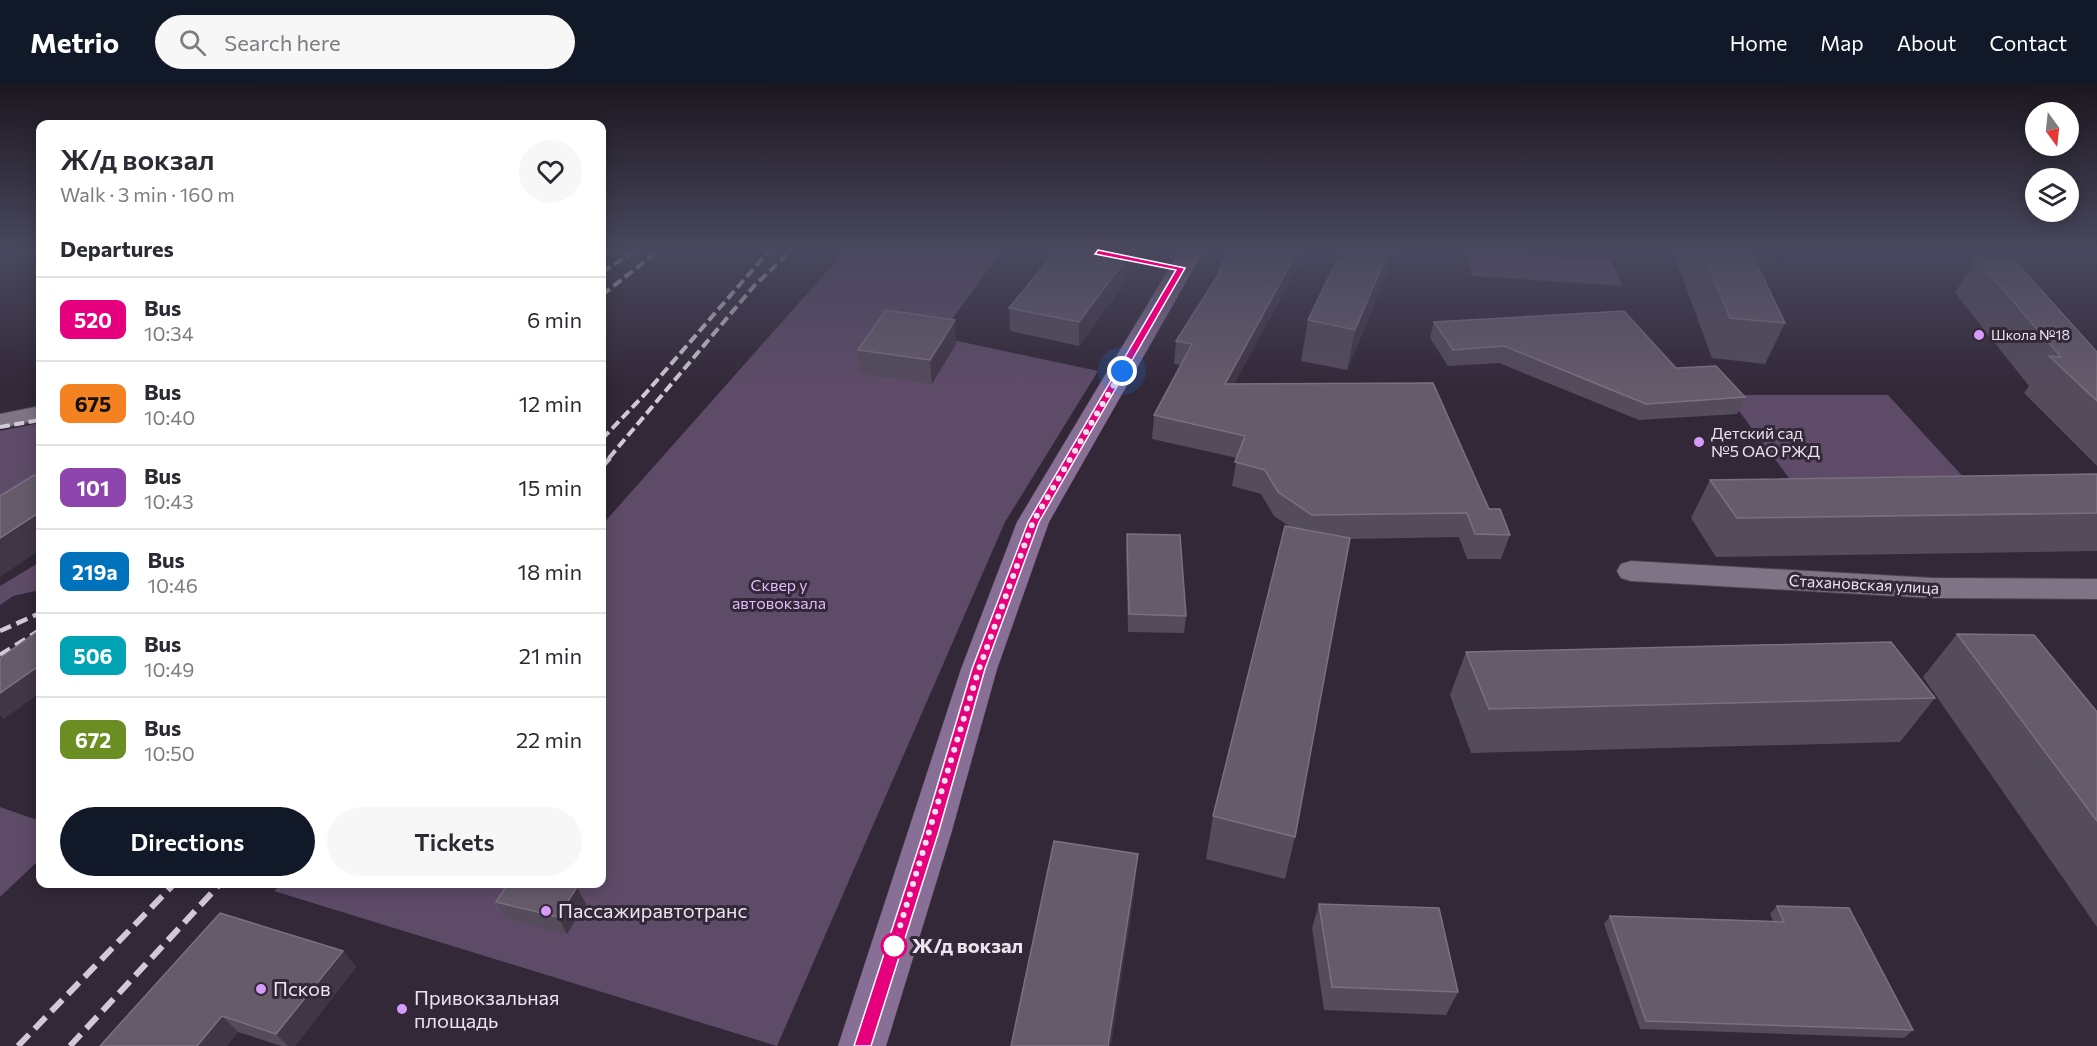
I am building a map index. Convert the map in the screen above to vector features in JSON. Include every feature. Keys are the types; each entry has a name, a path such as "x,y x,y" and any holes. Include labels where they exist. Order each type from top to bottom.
{"main road":[{"path":"862,1046 930,834 979,669 1033,522 1165,297"}],"street":[{"path":"0,421 36,413"},
{"name":"Стахановская улица","path":"1631,571 1934,588 2097,589"}],"green space":[{"name":"Сквер у автовокзала","path":"804,297 968,297 939,337 1098,371 1005,522 777,1046 274,891 277,888 606,888 606,520"},
{"path":"1727,395 1888,395 1967,481 1792,482"},
{"path":"36,424 36,487 0,503 0,431"},
{"path":"36,564 36,591 13,596 0,605 0,586"},
{"path":"0,807 36,820 36,863 0,897"}],"building":[{"path":"1018,297 1098,297 1079,322 1009,308"},
{"path":"1204,297 1273,297 1225,384 1433,383 1489,509 1500,509 1510,535 1475,534 1467,513 1312,515 1278,492 1265,470 1235,462 1245,436 1154,415 1192,344 1176,341"},
{"path":"1319,297 1369,297 1355,330 1308,320"},
{"path":"1721,297 1772,297 1785,323 1730,318"},
{"path":"2009,297 2047,297 2097,352 2097,401 2049,356 2061,357"},
{"path":"886,310 955,320 930,360 858,350"},
{"path":"1624,311 1676,368 1716,366 1745,397 1646,404 1504,346 1453,350 1434,322"},
{"path":"2097,474 2097,513 1737,518 1710,480"},
{"path":"36,476 36,515 0,538 0,496"},
{"path":"1285,526 1350,538 1295,837 1213,816"},
{"path":"1127,534 1180,535 1186,616 1129,614"},
{"path":"36,633 36,668 0,693 0,658"},
{"path":"1957,634 2034,635 2097,712 2097,821"},
{"path":"1891,642 1935,698 1489,709 1466,652"},
{"path":"1054,841 1138,854 1108,1046 1011,1046"},
{"path":"505,888 576,888 558,917 496,902"},
{"path":"1319,904 1439,908 1458,992 1332,987"},
{"path":"1777,906 1849,908 1913,1030 1646,1021 1610,916 1784,922"},
{"name":"Псков","path":"220,913 343,951 276,1034 222,1016 197,1046 100,1046"}],"railway":[{"path":"606,435 645,394 729,297"},
{"path":"609,458 745,297"},
{"path":"0,427 36,421"},
{"path":"606,463 611,457"},
{"path":"0,631 36,615"},
{"path":"0,655 36,632"},
{"path":"18,1046 170,888"},
{"path":"70,1046 216,888"}],"bus line":[{"name":"520","path":"862,1046 930,834 979,669 1033,522 1164,297"}],"place":[{"name":"Школа №18","path":"1979,335"},
{"name":"Детский сад №5 ОАО РЖД","path":"1699,442"},
{"name":"Пассажиравтотранс","path":"546,911"},
{"name":"Ж/д вокзал","path":"894,946"},
{"name":"Псков","path":"261,989"},
{"name":"Привокзальная площадь","path":"402,1009"}],"route":[{"path":"894,946 979,669 1033,522 1122,371"}]}
